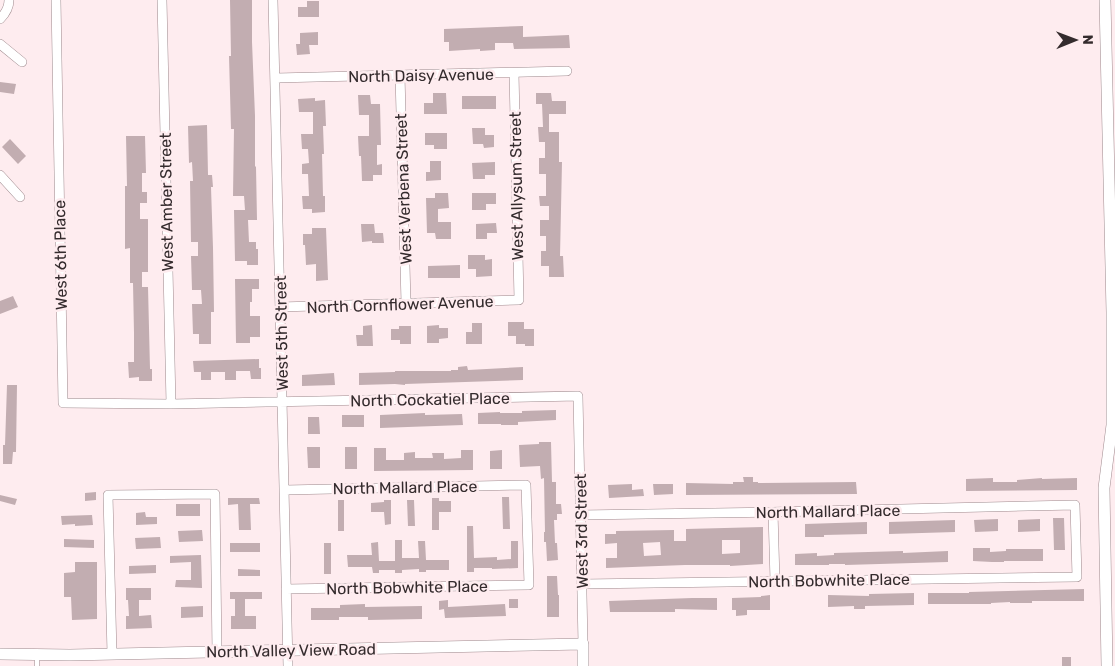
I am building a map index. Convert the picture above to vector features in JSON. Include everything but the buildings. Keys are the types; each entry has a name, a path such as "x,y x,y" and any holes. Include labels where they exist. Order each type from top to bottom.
{"street":[{"path":"0,19 6,12 9,0"},
{"name":"West 6th Place","path":"56,0 62,403 170,404"},
{"name":"West Amber Street","path":"162,0 170,404"},
{"name":"West 5th Street","path":"274,0 288,666"},
{"path":"1105,0 1112,312 1112,454 1104,488 1107,666"},
{"path":"0,44 22,62"},
{"name":"North Daisy Avenue","path":"276,78 567,72"},
{"name":"West Allysum Street","path":"514,73 519,300"},
{"name":"West Verbena Street","path":"400,75 406,303"},
{"path":"0,175 20,197"},
{"name":"North Cornflower Avenue","path":"280,307 519,300"},
{"name":"North Cockatiel Place","path":"170,404 578,396"},
{"name":"West 3rd Street","path":"578,396 583,666"},
{"path":"1112,425 1115,442"},
{"name":"North Mallard Place","path":"285,490 526,485 529,585"},
{"path":"112,654 108,496 215,494 217,652"},
{"name":"North Mallard Place","path":"580,515 1075,505 1077,577"},
{"path":"773,512 775,581"},
{"name":"North Bobwhite Place","path":"582,584 1077,577"},
{"name":"North Bobwhite Place","path":"286,590 529,585"},
{"name":"North Valley View Road","path":"0,654 37,660 112,654 583,644"}]}
